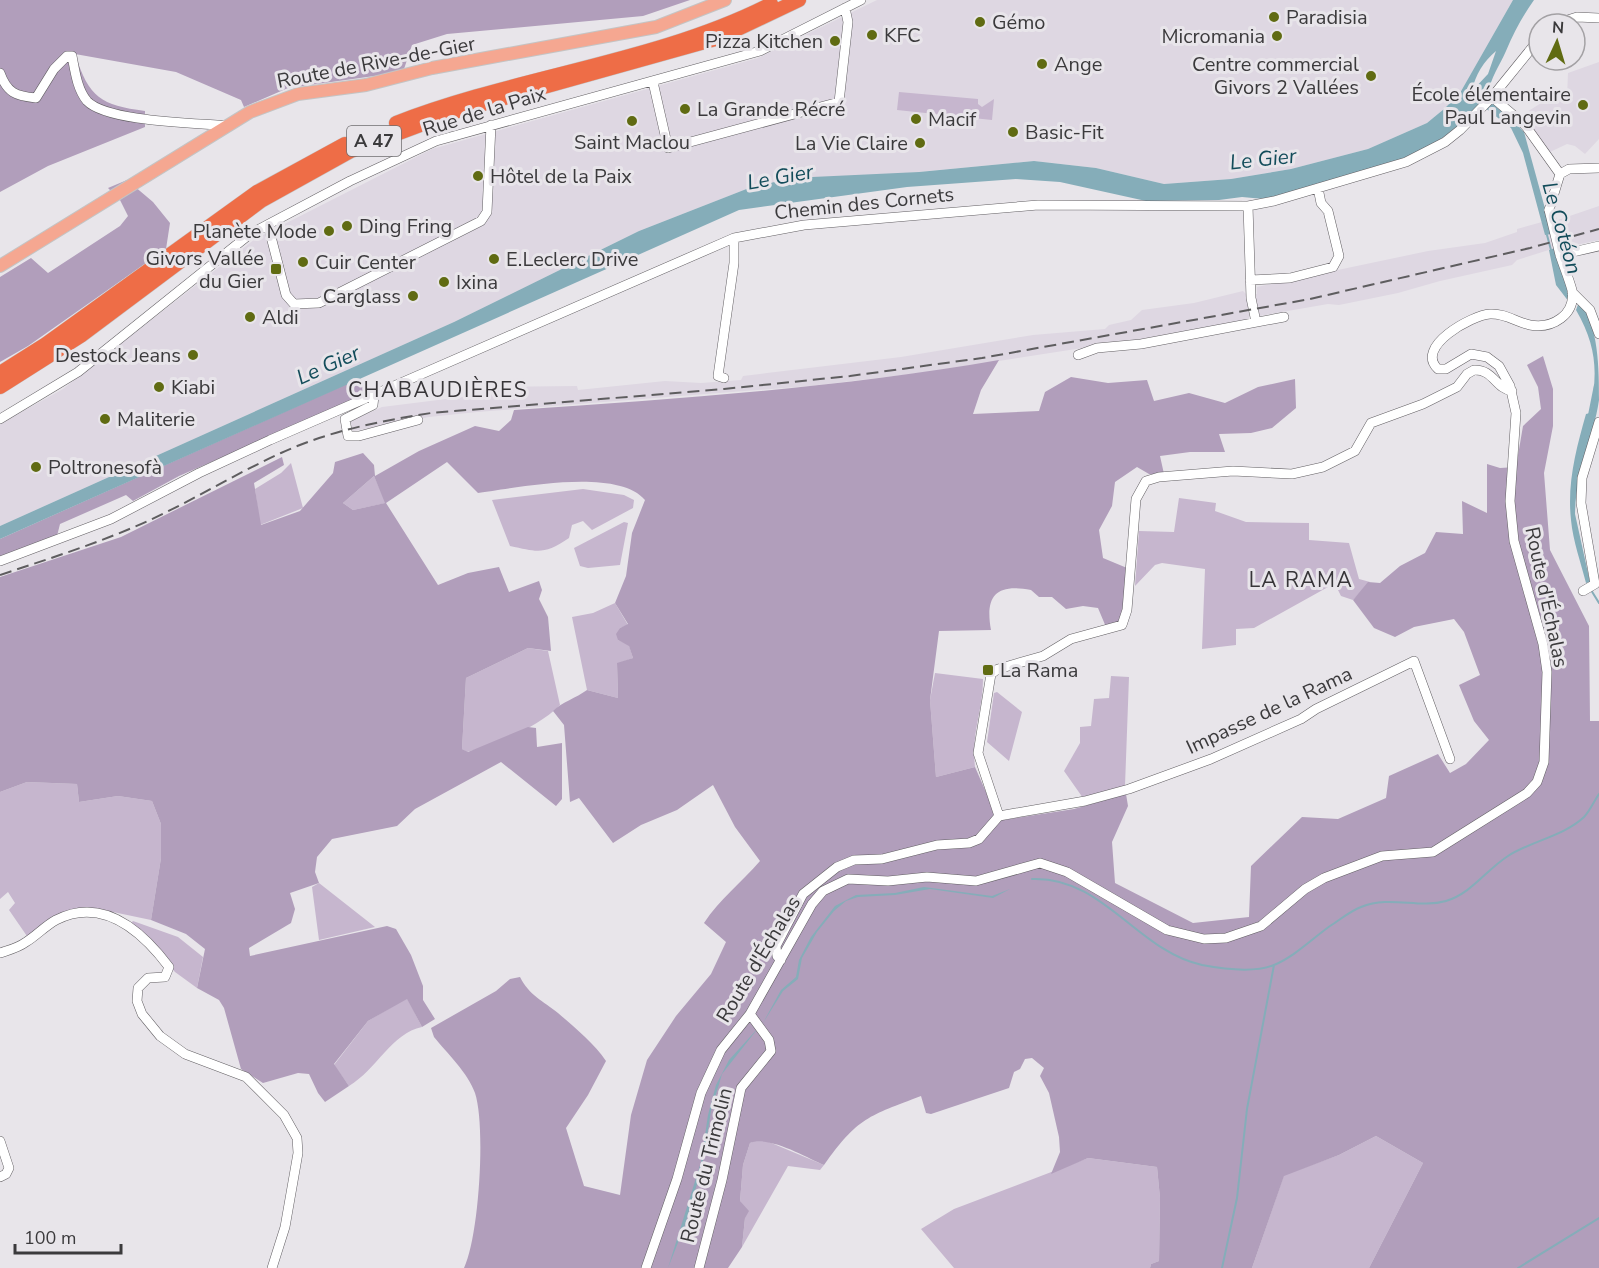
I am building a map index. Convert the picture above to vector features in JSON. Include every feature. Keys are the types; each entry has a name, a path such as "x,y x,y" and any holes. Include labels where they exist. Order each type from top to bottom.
{"highway":[{"name":"A 47","path":"0,373 46,344 256,192 347,143 457,101 704,32 779,0"},
{"name":"A 47","path":"0,387 82,335 261,201 351,151 458,111 719,38 799,0"}],"main road":[{"name":"Route de Rive-de-Gier","path":"0,266 229,126 274,102 298,94 366,85 432,68 657,27 726,0"}],"street":[{"name":"Rue de la Paix","path":"0,418 78,372 250,234 350,181 436,141 760,51 861,0"},
{"path":"653,82 668,148 839,102 849,22 845,8"},
{"name":"Chemin des Cornets","path":"418,420 359,436 348,436 345,419 373,405 374,396 734,238 804,225 1049,205 1248,206 1318,188 1416,158 1461,130 1492,97 1527,54"},
{"path":"0,73 4,86 16,96 36,98 54,69 67,56 72,57 78,83 87,101 107,113 229,126"},
{"path":"1492,97 1525,125 1560,174"},
{"path":"268,225 286,295 294,304 319,303 481,221 487,212 491,125"},
{"path":"1599,168 1569,170 1560,174 1549,210 1572,292 1590,310 1599,334"},
{"path":"1251,280 1290,278 1333,267 1337,263 1339,256 1328,211 1321,203 1318,188"},
{"path":"1248,206 1251,280 1256,322"},
{"path":"724,378 718,376 734,263 734,238"},
{"path":"1560,255 1599,246"},
{"name":"Route d'Échalas","path":"646,1268 677,1179 701,1092 722,1050 750,1014 812,904 823,891 839,882 927,877 976,881 1040,863 1068,872 1167,930 1204,939 1236,936 1262,926 1305,890 1324,878 1382,856 1433,852 1527,793 1537,782 1544,762 1547,672 1543,644 1517,559 1513,533 1512,461 1517,420 1512,392 1506,375 1494,360 1471,354 1446,369 1438,369 1432,364 1431,350 1452,333 1487,314 1504,316 1532,326 1551,324 1562,318 1568,310 1572,292"},
{"path":"1078,354 1097,348 1141,344 1284,317"},
{"path":"782,960 777,956 776,946 802,894 837,867 854,860 882,859 937,845 969,843 979,839 999,816 978,753 991,674 998,669 1043,656 1071,639 1122,625 1127,610 1136,499 1146,481 1159,477 1233,471 1292,474 1323,467 1354,451 1374,421 1423,404 1457,387 1467,374 1474,370 1489,374 1504,390 1512,392"},
{"path":"0,561 111,519 200,473 374,396"},
{"path":"1583,591 1595,584 1581,503 1582,478 1599,422"},
{"name":"Impasse de la Rama","path":"999,816 1099,798 1163,777 1301,719 1316,709 1414,661 1450,759"},
{"path":"0,953 24,943 57,919 88,913 119,919 148,941 169,967 169,971 165,977 148,978 138,988 137,1000 146,1021 185,1054 246,1077 284,1115 297,1138 298,1153 285,1227 272,1268"},
{"name":"Route du Trimolin","path":"699,1268 722,1180 741,1088 771,1051 769,1040 750,1014"},
{"path":"0,1141 9,1168 6,1174 0,1176"}],"shaded area":[{"path":"0,0 690,0 643,16 447,34 412,45 403,72 288,88 244,107 241,100 176,72 75,54 80,69 92,90 99,97 117,106 145,111 145,127 48,166 0,192"},
{"path":"877,0 1513,0 1460,93 1427,123 1368,149 1291,169 1231,179 1164,184 1096,168 1034,161 749,188 639,231 454,322 0,526 0,424 63,389 255,239 432,149 758,58"},
{"name":"École élémentaire Paul Langevin","path":"1599,62 1599,139 1585,154 1575,146 1567,144 1550,152 1522,115 1554,95 1567,97 1568,73 1587,72 1587,66"},
{"path":"899,92 978,99 978,104 982,107 994,99 992,120 897,110"},
{"path":"127,180 153,202 170,223 166,249 28,346 0,362 0,277 31,258 48,273 120,226 128,216 120,200 108,188"},
{"path":"1599,206 1599,240 1562,248 1555,221"},
{"path":"1542,222 1545,235 1552,234 1555,248 1517,260 1512,265 1339,305 1328,304 1259,316 1257,312 1249,314 1249,320 1160,336 928,372 810,386 477,412 429,417 353,431 350,421 382,407 478,395 479,387 577,386 578,390 665,381 701,383 741,380 743,376 901,357 1033,335 1105,329 1109,325 1131,320 1142,310 1194,303 1243,291 1247,295 1257,294 1257,287 1428,251 1485,243 1517,232 1517,229"},
{"path":"1543,356 1553,389 1553,426 1544,473 1550,550 1589,626 1590,721 1599,721 1599,1268 1369,1268 1423,1163 1376,1136 1339,1155 1284,1176 1252,1268 1150,1268 1151,1264 1159,1261 1160,1198 1157,1167 1088,1158 1051,1174 1060,1152 1059,1137 1049,1093 1040,1076 1044,1068 1032,1058 1025,1059 1020,1069 1014,1072 1009,1088 931,1114 926,1113 921,1096 876,1114 856,1127 824,1165 777,1144 758,1141 750,1143 743,1165 740,1201 749,1211 745,1218 742,1247 728,1268 464,1268 474,1232 477,1208 480,1155 478,1109 472,1086 457,1063 434,1037 431,1028 496,991 510,979 520,977 532,993 584,1036 606,1061 588,1095 566,1128 584,1186 620,1195 631,1115 647,1060 676,1016 711,974 726,942 704,923 760,861 735,827 713,785 677,810 641,825 613,843 579,798 570,802 564,725 553,711 587,690 618,698 617,663 633,658 629,646 618,640 616,634 620,628 628,624 615,603 626,576 632,533 645,500 631,490 613,484 566,482 478,493 447,462 386,503 438,585 468,573 499,567 509,592 539,581 542,590 539,599 548,617 551,651 528,648 466,678 462,749 468,752 528,727 536,728 537,747 562,743 562,799 556,806 501,762 415,809 397,826 332,839 317,857 315,872 319,883 290,893 295,909 291,923 249,948 250,956 387,926 396,929 411,955 423,986 423,1000 435,1019 422,1027 407,999 368,1021 334,1064 349,1086 325,1102 309,1074 298,1073 263,1083 241,1069 224,1008 219,1000 197,988 205,949 186,934 151,920 161,858 161,824 152,801 118,796 79,802 77,784 27,782 0,792 0,577 121,537 282,457 284,465 254,483 261,525 300,511 333,473 335,462 363,453 374,465 375,476 419,451 475,426 499,431 511,420 514,410 696,397 818,385 999,360 981,390 973,414 1039,411 1045,392 1071,377 1108,383 1147,380 1154,401 1189,393 1225,403 1258,387 1295,379 1296,408 1272,428 1251,433 1219,434 1225,452 1190,452 1160,456 1164,474 1149,474 1137,467 1115,482 1112,506 1099,530 1103,558 1127,568 1124,613 1117,624 1106,627 1098,608 1083,606 1066,609 1052,597 1039,597 1031,590 1019,588 1001,591 992,601 991,630 939,631 930,700 936,777 975,767 996,815 1003,820 1074,809 1126,794 1128,806 1112,842 1115,883 1193,923 1249,917 1251,866 1302,817 1338,819 1386,798 1389,776 1438,754 1450,773 1466,764 1489,740 1474,721 1459,685 1480,675 1464,632 1454,619 1414,627 1395,637 1374,628 1353,600 1368,582 1380,583 1400,566 1425,553 1436,532 1463,534 1462,501 1487,513 1487,464 1500,468 1516,467 1523,426 1541,409 1538,387 1527,365","holes":["374,476 385,503 353,510 343,503"]},
{"path":"360,378 370,393 179,476 133,501 126,495 60,524 57,536 0,559 0,539"},
{"path":"291,463 303,508 260,525 255,489 281,473"},
{"path":"374,476 386,503 353,510 343,503"},
{"path":"583,489 624,495 634,500 633,508 592,530 583,521 572,525 569,538 547,550 534,551 510,546 492,500"},
{"path":"1179,498 1216,503 1215,511 1246,522 1309,523 1309,540 1349,543 1359,579 1370,582 1353,600 1341,596 1336,586 1328,587 1254,628 1236,629 1236,645 1202,649 1205,569 1162,563 1155,565 1135,586 1139,531 1174,532"},
{"path":"624,522 628,523 620,565 588,568 580,566 574,548"},
{"path":"615,603 628,625 620,628 618,640 629,645 633,658 617,664 618,698 587,690 572,617 593,613"},
{"path":"528,648 548,651 560,705 540,721 516,734 467,752 462,749 466,678"},
{"path":"935,673 983,679 974,754 975,767 936,777 930,700"},
{"path":"1111,676 1129,677 1125,786 1083,798 1064,771 1080,743 1080,727 1091,726 1094,699 1109,698"},
{"path":"997,692 1022,712 1009,761 987,742 994,693"},
{"path":"27,782 77,784 79,802 118,796 152,801 161,824 161,858 151,920 113,912 71,912 29,939 9,910 15,903 8,892 0,899 0,792"},
{"path":"319,883 375,927 319,940 312,887"},
{"path":"133,921 178,937 203,957 197,988 175,972 131,923"},
{"path":"407,998 422,1027 402,1036 368,1071 349,1086 334,1065 368,1021"},
{"path":"1376,1136 1423,1163 1369,1268 1252,1268 1284,1175 1339,1155"},
{"path":"757,1140 769,1142 824,1165 820,1170 788,1166 742,1247 745,1218 740,1201 743,1165 750,1143"},
{"path":"1088,1158 1157,1167 1160,1198 1159,1261 1151,1264 1150,1268 954,1268 921,1229 954,1209"}],"water":[{"path":"1513,0 1534,0 1512,37 1493,77 1488,95 1524,132 1552,234 1545,235 1523,153 1511,128 1480,104 1444,137 1402,161 1364,174 1264,199 1242,197 1219,200 1146,201 1060,182 1016,179 907,187 739,210 0,539 0,526 454,322 639,231 749,188 791,178 919,172 1034,161 1096,168 1164,184 1231,179 1291,169 1368,149 1427,123 1460,93","holes":["1496,51 1488,74 1472,91 1475,79"]},
{"path":"1555,248 1566,282 1569,302 1556,285 1549,250"},
{"path":"1579,302 1591,322 1597,348 1599,375 1599,400 1578,483 1575,514 1590,582 1586,583 1573,536 1570,493 1576,453 1586,414 1590,413 1595,372 1592,348 1576,310"},
{"path":"924,887 992,896 1010,889 993,898 930,889 895,895 858,897 846,901 834,911 817,932 802,958 798,979 783,991 763,1023 781,990 796,977 799,960 811,937 835,906 856,895 895,893"},
{"path":"759,1027 722,1074 711,1111 702,1167 685,1225 668,1268 701,1162 708,1115 716,1085 729,1060"}],"waterway":[{"name":"Le Cotéon","path":"1547,235 1551,250"},
{"name":"Le Cotéon","path":"1589,415 1595,385"},
{"name":"Le Cotéon","path":"1591,590 1599,603"},
{"path":"1032,879 1057,881 1079,889 1100,901 1158,945 1179,957 1202,965 1238,970 1257,969 1274,965 1289,957 1330,926 1361,907 1383,902 1436,903 1464,893 1508,856 1576,824 1586,815 1599,794"},
{"path":"1222,1268 1237,1198 1247,1109 1274,965"},
{"path":"1518,1268 1599,1218"}],"railway":[{"path":"0,575 132,528 299,445 374,423 431,413 724,389 850,376 982,358 1310,299 1530,248 1599,229"}],"place":[{"name":"Paradisia","path":"1274,17"},
{"name":"Gémo","path":"980,22"},
{"name":"KFC","path":"872,35"},
{"name":"Micromania","path":"1277,36"},
{"name":"Pizza Kitchen","path":"835,41"},
{"name":"Ange","path":"1042,64"},
{"name":"Centre commercial Givors 2 Vallées","path":"1371,76"},
{"name":"École élémentaire Paul Langevin","path":"1583,105"},
{"name":"La Grande Récré","path":"685,109"},
{"name":"Macif","path":"916,119"},
{"name":"Saint Maclou","path":"632,121"},
{"name":"Basic-Fit","path":"1013,132"},
{"name":"La Vie Claire","path":"920,143"},
{"name":"Hôtel de la Paix","path":"478,176"},
{"name":"Ding Fring","path":"347,226"},
{"name":"Planète Mode","path":"329,231"},
{"name":"E.Leclerc Drive","path":"494,259"},
{"name":"Cuir Center","path":"303,262"},
{"name":"Givors Vallée du Gier","path":"276,269"},
{"name":"Ixina","path":"444,282"},
{"name":"Carglass","path":"413,296"},
{"name":"Aldi","path":"250,317"},
{"name":"Destock Jeans","path":"193,355"},
{"name":"Kiabi","path":"159,387"},
{"name":"Maliterie","path":"105,419"},
{"name":"Poltronesofà","path":"36,467"},
{"name":"La Rama","path":"988,670"}],"district":[{"name":"CHABAUDIÈRES","path":"438,390"},
{"name":"LA RAMA","path":"1301,580"}],"water label":[{"name":"Le Gier","path":"1263,159"},
{"name":"Le Gier","path":"780,177"},
{"name":"Le Gier","path":"328,365"}]}
